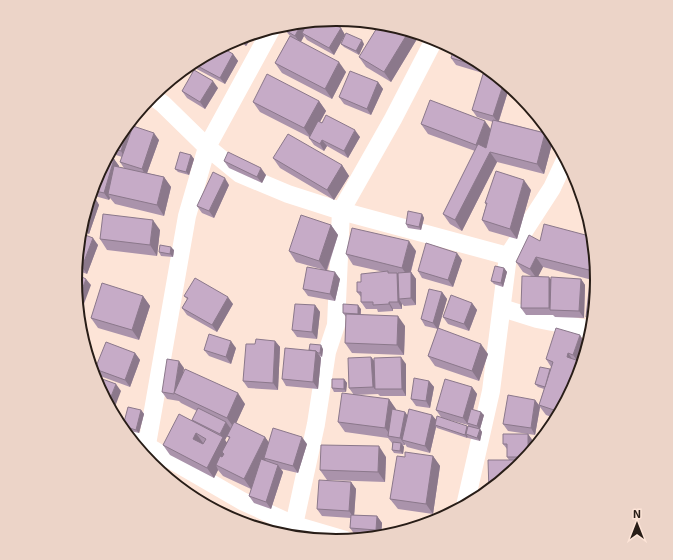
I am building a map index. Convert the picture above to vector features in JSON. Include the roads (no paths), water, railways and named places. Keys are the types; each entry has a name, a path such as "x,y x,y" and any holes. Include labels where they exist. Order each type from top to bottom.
{"street":[{"path":"147,448 165,334 187,216 207,147 268,36"},
{"path":"294,525 316,424 327,352 336,325 341,211 393,119 431,44"},
{"path":"157,100 207,147 240,174 288,194 341,211 508,256"},
{"path":"467,498 491,391 508,256 552,188 563,165"},
{"path":"502,308 536,320 586,329"},
{"path":"152,454 242,501 294,525 322,533"}]}
